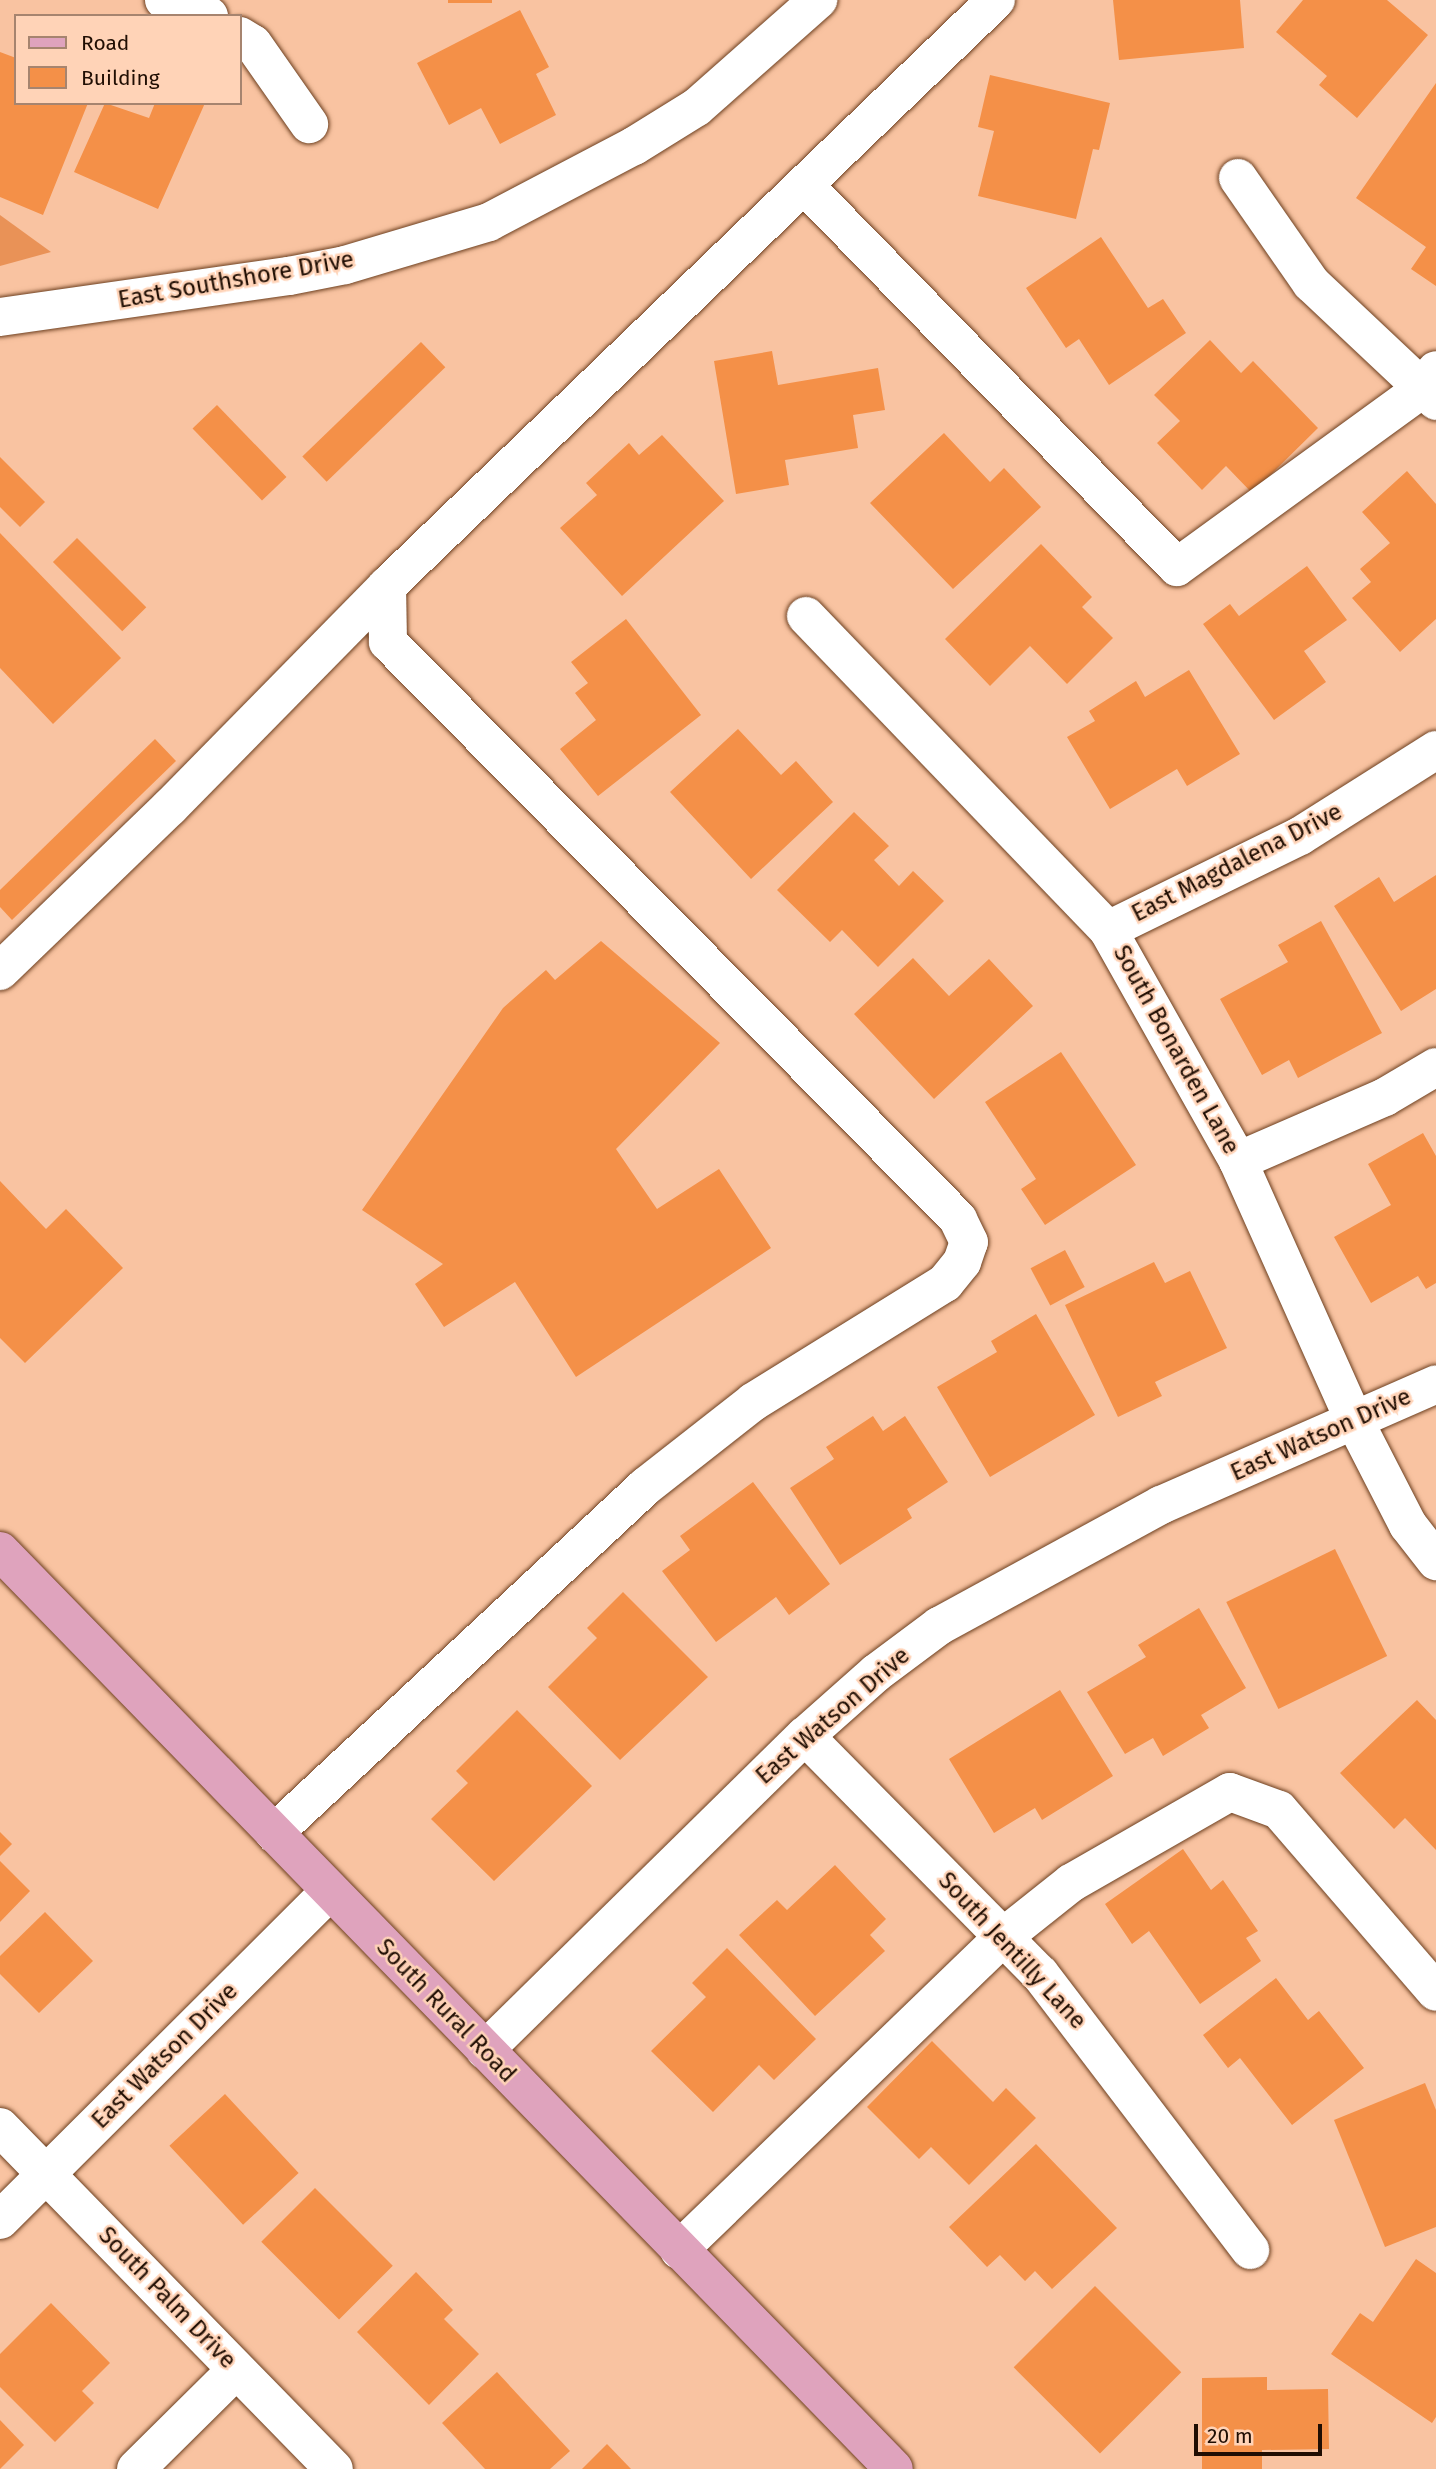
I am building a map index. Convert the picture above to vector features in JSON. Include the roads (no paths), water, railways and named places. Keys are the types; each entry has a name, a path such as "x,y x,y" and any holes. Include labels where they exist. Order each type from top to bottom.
{"main road":[{"name":"South Rural Road","path":"0,1551 894,2469"}],"street":[{"path":"164,0 196,7 206,14"},
{"name":"East Southshore Drive","path":"0,317 289,276 489,222 634,146 697,107 818,0"},
{"path":"0,971 170,807 387,586 806,187 996,0"},
{"path":"242,37 253,44 309,124"},
{"path":"806,187 1177,567 1432,386 1311,283 1238,177"},
{"path":"274,1833 646,1486 752,1402 945,1283 962,1262 969,1242 958,1219 388,642 387,586"},
{"name":"South Bonarden Lane","path":"806,616 1108,930 1238,1161 1354,1420 1408,1525 1436,1561"},
{"name":"East Magdalena Drive","path":"1108,930 1300,835 1436,750"},
{"path":"1238,1161 1385,1097 1436,1067"},
{"name":"East Watson Drive","path":"485,2050 805,1736 876,1673 939,1626 1161,1505 1436,1384"},
{"name":"South Jentilly Lane","path":"805,1736 1003,1937 1079,2021 1250,2250"},
{"path":"679,2250 1003,1937 1071,1883 1230,1791 1279,1811 1436,1992"},
{"name":"East Watson Drive","path":"0,2221 330,1891"},
{"name":"South Palm Drive","path":"0,2127 334,2469"},
{"path":"136,2469 236,2370"}]}
